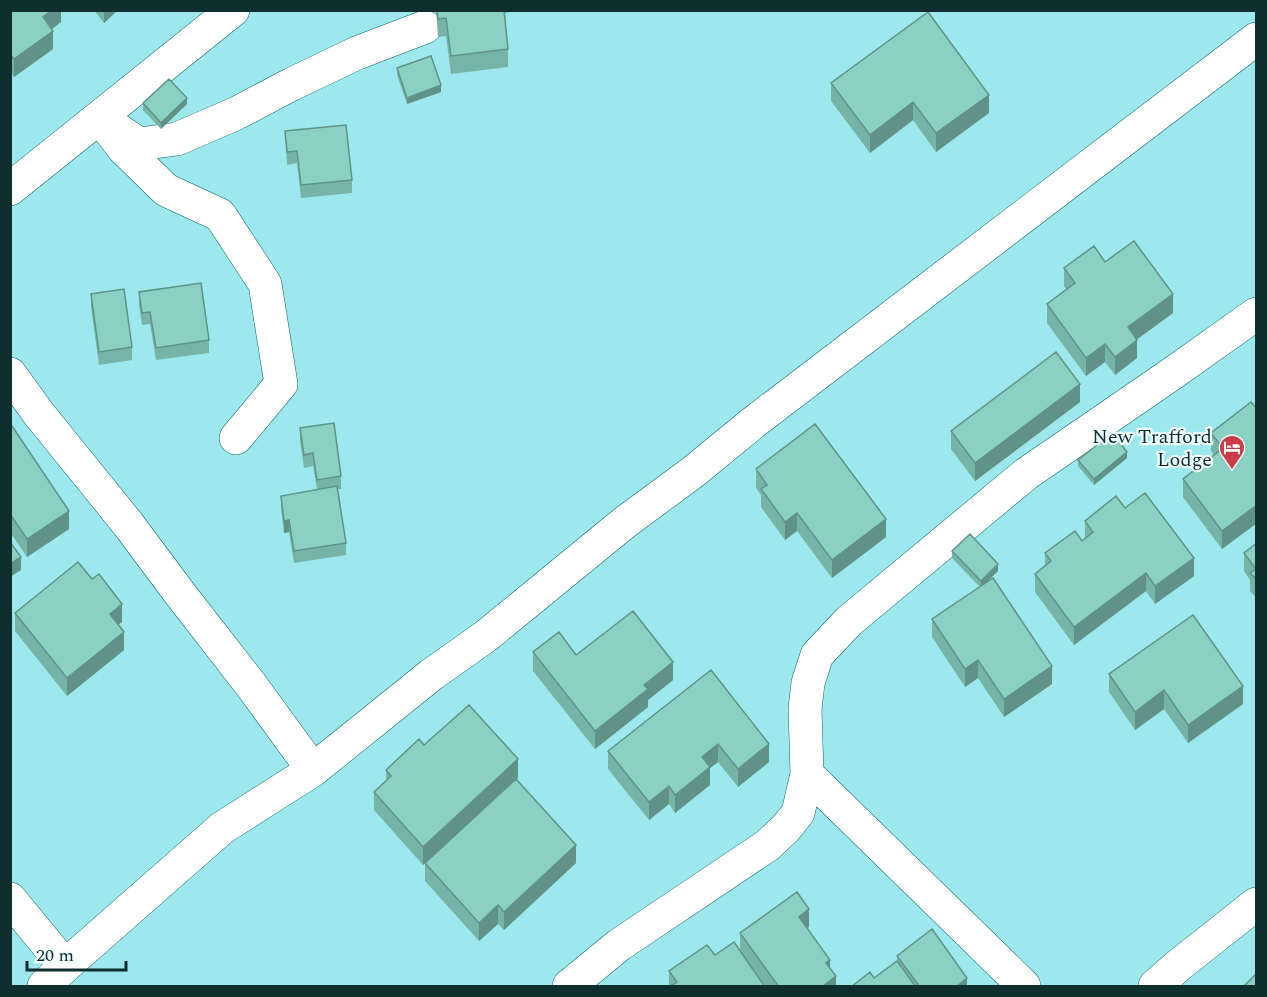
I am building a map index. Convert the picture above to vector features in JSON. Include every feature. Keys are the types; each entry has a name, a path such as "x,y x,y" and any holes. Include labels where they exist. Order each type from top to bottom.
{"street":[{"path":"10,189 233,10"},
{"path":"100,118 139,144 177,139 237,113 357,54 425,27"},
{"path":"10,899 54,976 222,828 313,770 430,675 486,636 624,523 693,472 754,422 1257,39"},
{"path":"100,118 123,148 166,190 220,215 265,284 281,384 236,438"},
{"path":"568,987 620,945 768,845 798,813 807,774 805,710 808,683 816,655 849,621 1026,474 1257,314"},
{"path":"10,374 39,414 128,524 313,770"},
{"path":"807,774 1024,987"},
{"path":"1155,987 1179,965 1257,904"}],"building":[{"path":"10,10 52,10 43,17 53,31 14,59 10,54"},
{"path":"437,10 504,10 508,49 451,56 446,18 438,19"},
{"path":"928,12 989,95 936,133 913,102 870,135 831,83"},
{"path":"431,56 441,85 407,98 397,68"},
{"path":"169,79 187,98 161,123 143,103"},
{"path":"346,125 352,180 301,185 297,151 287,152 285,131"},
{"path":"1134,241 1173,294 1128,327 1137,340 1115,357 1105,344 1086,358 1047,304 1075,283 1064,268 1094,246 1105,262"},
{"path":"201,283 209,340 156,348 150,312 142,313 139,292"},
{"path":"124,289 132,347 99,352 91,294"},
{"path":"1056,352 1080,384 975,463 951,431"},
{"path":"1251,402 1257,409 1257,505 1222,531 1183,479 1223,448 1211,433"},
{"path":"10,423 69,511 27,539 10,514"},
{"path":"334,423 341,476 317,480 313,453 304,455 300,428"},
{"path":"815,424 886,519 832,560 797,513 785,522 761,489 767,485 756,469"},
{"path":"1112,433 1127,452 1094,479 1078,460"},
{"path":"337,486 346,543 294,551 289,520 284,521 281,496"},
{"path":"1145,493 1194,558 1155,586 1146,573 1074,627 1035,574 1051,561 1045,553 1075,531 1082,541 1093,532 1085,521 1116,496 1125,508"},
{"path":"970,534 998,564 981,581 952,551"},
{"path":"10,542 21,557 10,564"},
{"path":"1257,543 1257,580 1250,573 1256,569 1244,553"},
{"path":"78,562 92,579 99,574 122,604 110,614 124,632 67,678 15,613"},
{"path":"993,578 1052,666 1004,699 978,660 965,669 932,619"},
{"path":"633,611 673,662 644,685 648,689 595,731 533,652 559,632 576,655"},
{"path":"1193,615 1243,686 1188,725 1164,690 1135,712 1109,674"},
{"path":"711,670 769,744 738,769 718,744 702,757 710,767 675,795 669,786 649,802 608,751"},
{"path":"469,705 518,759 423,847 374,792 391,776 386,770 419,739 424,745"},
{"path":"516,779 576,845 504,912 498,905 479,923 425,863"},
{"path":"797,892 809,909 799,917 830,960 826,963 836,976 822,987 779,987 740,933"},
{"path":"932,929 967,978 956,987 920,987 897,956"},
{"path":"734,942 765,987 670,987 677,982 669,971 707,945 715,955"},
{"path":"897,961 916,987 851,987 870,972 874,978"},
{"path":"1257,973 1257,987 1243,987"}],"place":[{"name":"New Trafford Lodge","path":"1232,471"}]}
